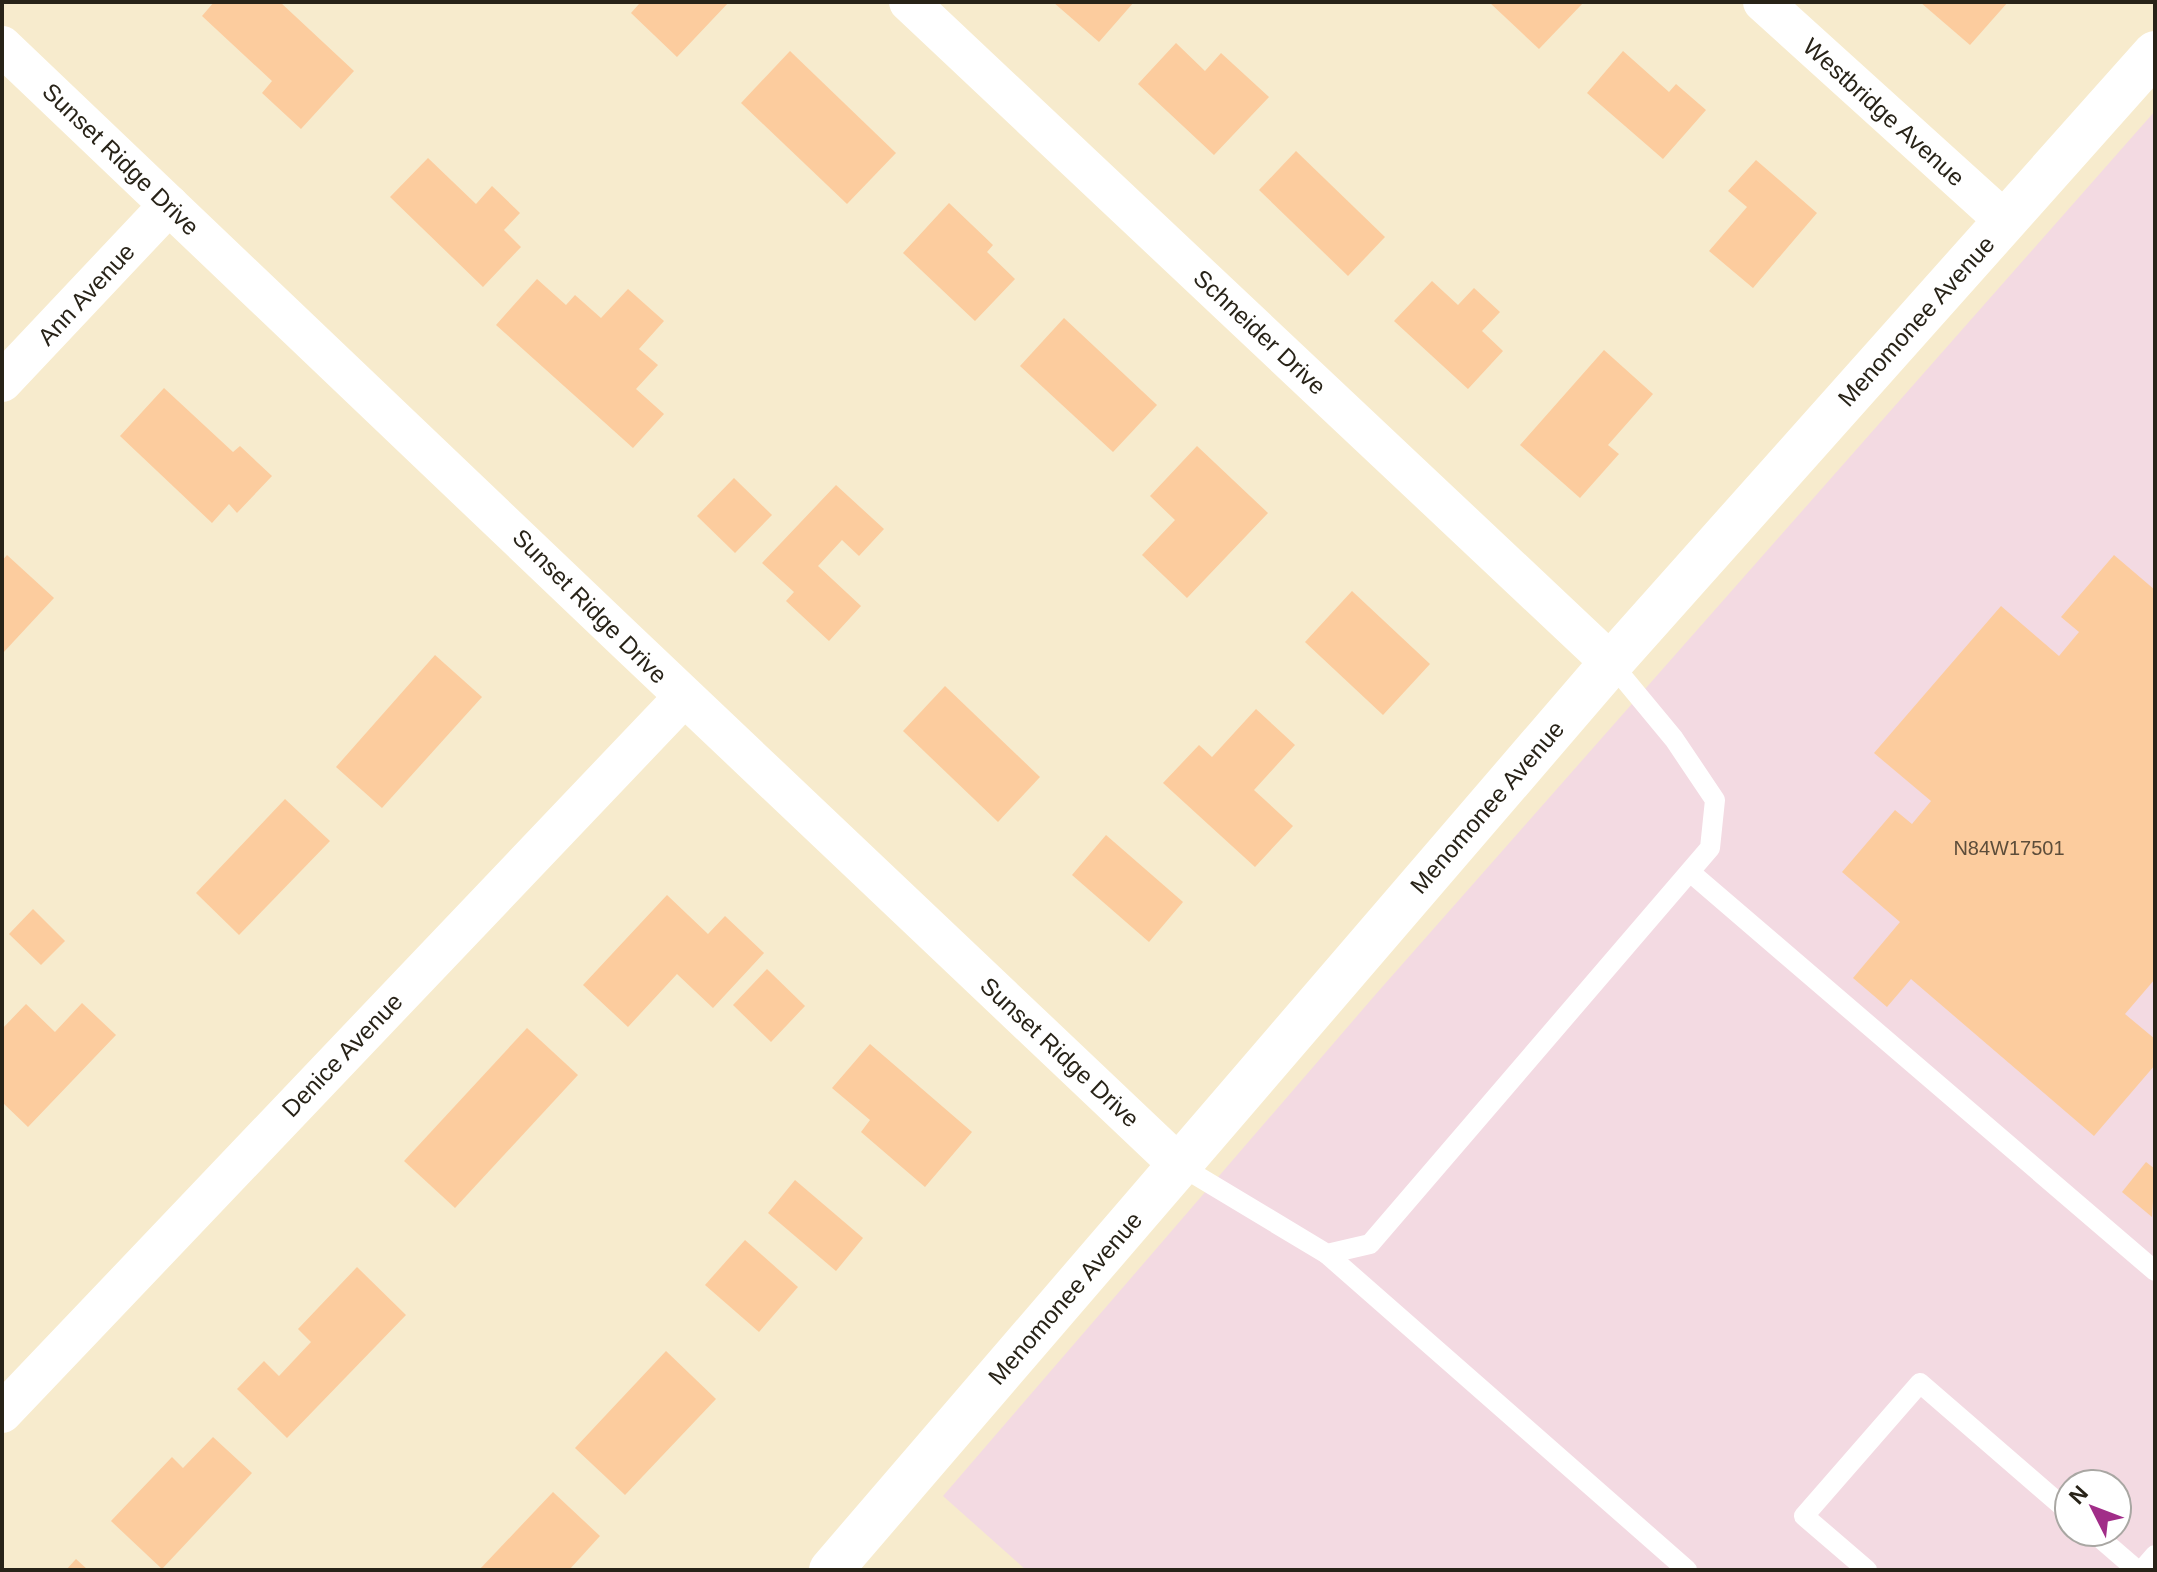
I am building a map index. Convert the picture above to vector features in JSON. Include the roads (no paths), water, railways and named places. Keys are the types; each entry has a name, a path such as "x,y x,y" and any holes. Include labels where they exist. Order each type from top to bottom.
{"street":[{"name":"Schneider Drive","path":"909,2 1611,663"},
{"name":"Westbridge Avenue","path":"1763,2 2005,221"},
{"name":"Sunset Ridge Drive","path":"2,46 560,574 683,698 1179,1165"},
{"name":"Menomonee Avenue","path":"831,1570 1611,663 2155,53"},
{"name":"Ann Avenue","path":"2,382 169,205"},
{"name":"Denice Avenue","path":"2,1413 683,698"}],"lane":[{"path":"1327,1254 1370,1244 1710,848 1715,800 1674,739 1611,663"},
{"path":"1690,872 2155,1271"},
{"path":"1179,1165 1327,1254 1687,1570"},
{"path":"1867,1570 1804,1516 1920,1383 2053,1498"},
{"path":"2112,1548 2139,1570 2155,1555"}]}
